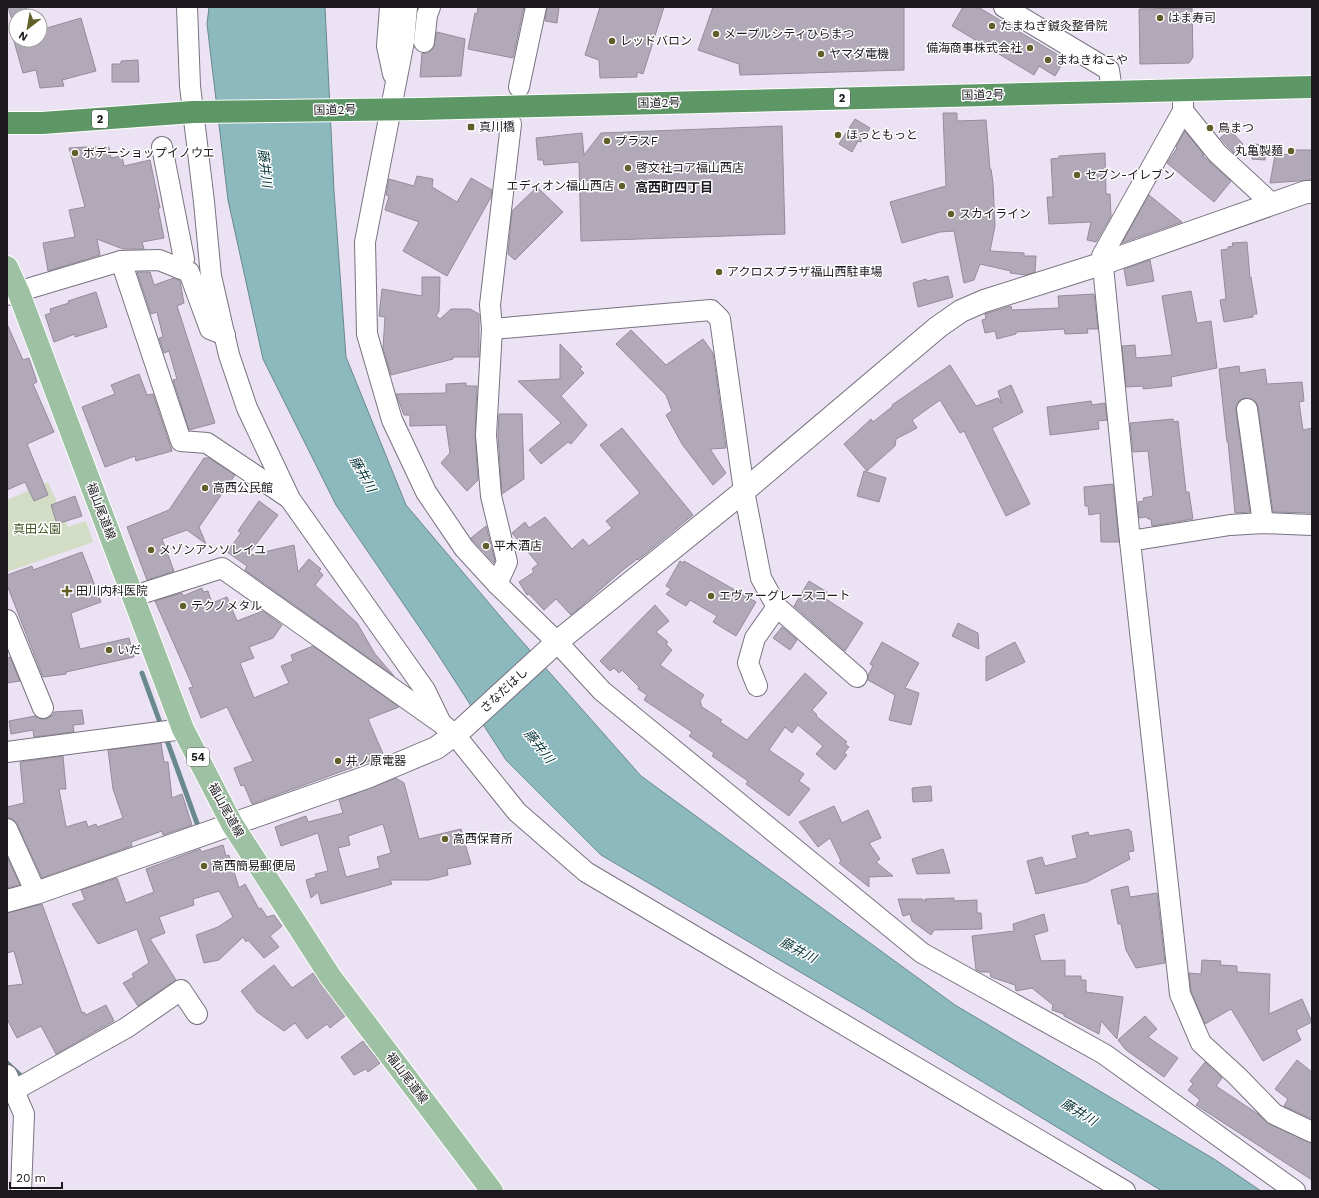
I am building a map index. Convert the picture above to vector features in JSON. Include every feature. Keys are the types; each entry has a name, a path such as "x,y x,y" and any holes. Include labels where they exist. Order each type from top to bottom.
{"highway":[{"name":"国道2号","path":"7,123 42,123 193,112 382,109 1112,91 1183,101 1312,87"}],"main road":[{"name":"福山尾道線","path":"7,268 12,293 134,596 183,729 232,824 330,976 492,1191"}],"street":[{"path":"187,7 190,86 211,276 229,355 247,408 276,483"},
{"path":"518,87 536,7"},
{"path":"1004,7 1109,70 1112,91"},
{"path":"424,42 429,11 401,10 404,41 394,85 382,109 365,242 367,334 392,420 426,492 464,548 552,646 602,691 922,953 1104,1054 1295,1191"},
{"path":"1272,204 1217,153 1183,101 1102,256 1104,263 1130,541 1180,994 1201,1043 1237,1076 1274,1114 1312,1132"},
{"path":"497,584 507,562 491,496 486,435 492,329 490,305 511,124"},
{"path":"162,147 184,259 179,268"},
{"name":"さなだはし","path":"7,901 36,893 367,777 436,748 452,730 552,646 744,491 938,327 961,312 984,301 1104,263 1306,192 1312,192"},
{"path":"12,293 121,261 159,260 189,272 210,329 225,335"},
{"path":"121,261 181,441 207,443 276,483 290,499 452,730 517,812 586,872 1125,1191"},
{"path":"492,329 711,310 720,319 744,491 761,578 777,607 857,677"},
{"path":"1247,409 1264,523"},
{"path":"1130,541 1230,525 1264,523 1312,525"},
{"path":"134,596 222,568 452,730"},
{"path":"758,686 748,663 755,638 777,607"},
{"path":"7,620 43,708"},
{"path":"7,752 183,729"},
{"path":"7,829 36,893"},
{"path":"21,1191 24,1114 10,1083 126,1028 181,990 197,1014"}],"green space":[{"name":"真田公園","path":"48,482 68,527 86,521 93,542 7,572 7,500"}],"water":[{"name":"藤井川","path":"209,7 325,7 334,191 346,357 406,505 505,622 641,776 955,1005 1214,1159 1261,1191 1162,1191 863,1009 601,855 506,760 437,653 336,505 263,359 228,200 207,24"}],"building":[{"path":"8,7 26,8 8,8"},
{"path":"478,7 524,7 513,58 468,49 475,13 477,14"},
{"path":"547,7 559,7 557,23 545,21"},
{"path":"600,7 664,7 643,74 637,72 637,77 600,78 599,60 585,55"},
{"name":"ヤマダ電機","path":"713,7 904,7 904,70 740,75 739,64 698,50"},
{"path":"963,7 978,7 1065,59 1055,76 1039,66 1034,75 952,26"},
{"path":"1192,8 1193,57 1189,63 1140,64 1139,9"},
{"path":"81,18 96,71 62,80 64,86 40,88 36,70 23,73 16,48 48,48 48,28"},
{"path":"437,32 465,39 461,76 420,77 422,53 428,53 433,48"},
{"path":"138,60 139,82 112,82 112,64 121,64 121,61"},
{"path":"943,113 957,113 957,121 986,120 990,169 993,183 995,226 990,251 1024,253 1024,256 1036,256 1035,272 1026,275 1010,273 1011,271 980,264 974,280 964,283 954,231 940,232 902,243 890,202 946,186"},
{"path":"855,119 870,128 861,142 858,141 852,152 839,144"},
{"path":"782,126 785,234 581,241 579,162 544,165 543,160 538,160 536,138 582,133 584,155 601,133"},
{"path":"1230,130 1243,144 1234,153 1220,138"},
{"path":"1185,131 1204,155 1202,155 1231,181 1214,202 1167,163 1177,148 1176,147"},
{"path":"1253,144 1266,145 1265,160 1252,159"},
{"path":"109,147 111,158 122,156 124,166 150,160 160,208 158,208 164,238 142,242 144,249 123,249 97,239 100,255 48,271 43,243 75,237 69,210 85,207 69,148"},
{"path":"1293,150 1312,150 1312,180 1270,183 1275,155 1293,154"},
{"path":"1105,153 1106,194 1110,194 1111,216 1096,242 1087,240 1091,222 1049,224 1047,197 1053,197 1051,159 1059,158 1059,156"},
{"path":"417,176 433,179 432,187 457,202 471,178 492,190 491,197 447,276 403,251 419,222 385,210 389,196 386,195 389,179 414,186"},
{"path":"537,187 563,212 515,260 508,254 512,211"},
{"path":"1149,195 1182,222 1122,243 1148,196"},
{"path":"1247,242 1250,278 1251,277 1257,314 1253,314 1253,317 1224,322 1220,300 1226,299 1221,250 1228,249 1228,247 1233,246 1232,243"},
{"path":"1150,260 1154,281 1127,286 1124,269"},
{"path":"137,272 150,272 154,285 174,278 180,281 184,303 177,306 215,423 189,430 173,380 177,379 169,351 164,353 159,338 163,337 157,312 151,314"},
{"path":"948,276 953,297 918,307 913,283 926,279 927,281"},
{"path":"422,277 440,277 439,311 436,316 440,319 451,309 470,309 479,314 479,357 453,357 453,359 391,375 383,348 385,317 379,316 382,289 422,296"},
{"path":"1191,291 1197,323 1211,321 1217,368 1171,377 1172,386 1143,389 1143,386 1126,387 1122,346 1135,345 1136,358 1172,355 1162,296"},
{"path":"96,292 107,327 75,337 75,334 54,342 45,315 51,313 50,309 69,303 68,301"},
{"path":"1094,294 1098,329 1087,329 1088,333 1065,334 1064,329 1016,332 1016,334 997,339 995,331 985,333 982,320 986,319 985,314 1011,306 1012,310 1059,308 1058,296"},
{"path":"7,324 23,360 29,358 37,382 33,384 54,432 27,444 48,495 34,501 25,482 7,490"},
{"path":"631,330 666,365 703,339 713,353 726,448 710,449 726,473 713,485 682,444 666,415 672,411 666,395 616,344"},
{"path":"560,344 582,367 580,369 584,373 561,396 587,425 571,444 568,442 541,464 529,450 561,423 518,381 560,379"},
{"path":"950,365 976,406 998,398 1002,404 998,391 1011,385 1023,412 992,428 1030,504 1006,516 964,431 960,433 940,400 912,420 917,428 896,439 895,446 867,471 844,444 871,419 873,422 893,406 892,405"},
{"path":"1239,366 1240,373 1265,369 1267,384 1302,382 1304,401 1299,402 1303,430 1312,428 1312,513 1273,512 1258,407 1256,402 1246,398 1240,400 1236,405 1236,411 1250,512 1235,513 1219,369"},
{"path":"139,374 147,395 153,394 172,451 136,461 135,456 105,467 82,407 115,394 111,385"},
{"path":"466,383 466,386 477,386 475,436 478,480 467,491 441,463 450,453 446,425 410,426 410,415 404,415 396,394 446,393 446,384"},
{"path":"1091,401 1092,405 1105,403 1107,420 1098,421 1099,429 1050,435 1047,407"},
{"path":"499,414 522,414 524,479 502,494 498,435"},
{"path":"1173,419 1174,422 1178,421 1186,492 1189,492 1193,519 1152,526 1151,519 1148,519 1147,517 1139,518 1138,502 1144,501 1143,498 1153,496 1148,451 1133,452 1130,423"},
{"path":"622,428 693,515 638,560 637,559 623,570 571,615 556,599 544,610 529,594 527,595 519,582 534,572 532,569 538,564 512,533 525,522 529,528 545,517 572,549 583,539 589,546 612,528 606,521 640,493 600,445"},
{"path":"204,458 209,458 235,475 199,527 206,544 187,530 162,539 174,571 147,580 127,527 169,510"},
{"path":"864,471 886,478 879,502 857,496"},
{"path":"1113,484 1119,542 1101,542 1100,513 1089,515 1088,506 1085,506 1084,487"},
{"path":"75,496 82,516 57,524 51,505"},
{"path":"259,501 278,515 247,556 294,545 298,572 309,559 321,569 319,571 323,575 315,585 357,623 375,654 394,676 245,570 247,566 227,552 241,533 238,531"},
{"path":"486,526 495,561 494,563 471,538"},
{"path":"82,552 101,602 71,613 80,649 129,638 134,657 66,672 66,674 43,677 7,585 7,575 32,566 33,570"},
{"name":"エヴァーグレースコート","path":"680,561 683,563 684,561 756,602 736,636 713,622 717,616 690,600 686,606 666,594 671,589 666,586"},
{"path":"809,581 827,592 823,597 863,623 845,651 794,606"},
{"path":"202,588 203,592 208,591 212,603 227,597 237,621 263,611 282,625 273,638 249,647 254,658 240,663 254,698 289,683 281,666 293,661 291,655 313,646 399,707 368,719 384,756 252,804 244,785 241,786 234,768 253,761 227,707 201,718 189,688 193,687 155,601 182,593 183,596"},
{"path":"655,605 669,621 656,632 668,642 666,644 672,650 660,665 704,695 700,701 702,707 722,720 720,722 747,740 805,673 827,693 812,710 817,715 816,716 847,742 845,744 849,747 844,753 847,755 835,770 816,754 823,746 798,725 792,733 785,727 769,750 804,774 799,781 810,789 789,816 746,784 748,781 712,756 714,753 689,736 692,732 644,700 647,695 638,689 639,687 622,670 619,673 614,668 610,671 600,661"},
{"path":"958,623 978,633 979,649 952,636"},
{"path":"782,627 797,640 790,650 773,638"},
{"path":"882,642 919,663 905,688 919,693 911,725 889,720 895,695 868,680 868,675 873,666 870,664"},
{"path":"1015,642 1025,662 986,681 986,657"},
{"path":"10,657 20,681 7,683 7,658"},
{"path":"82,710 84,724 73,725 74,732 34,737 33,730 11,734 9,721 35,716 41,719 47,719 54,714 54,712"},
{"path":"161,743 164,762 168,762 172,798 182,794 192,825 163,835 162,831 131,842 132,846 42,878 17,824 13,819 7,818 7,807 24,803 20,762 63,756 66,789 59,789 66,827 86,821 88,827 96,824 97,827 123,818 113,789 108,750"},
{"path":"396,778 404,783 419,839 461,829 471,864 447,869 448,875 429,880 390,880 392,884 321,904 318,892 311,898 306,880 316,877 315,874 328,871 318,833 281,846 275,827 306,816 308,822 343,813 339,800","holes":["383,824 391,853 377,857 380,868 346,877 338,848 350,845 348,836"]},
{"path":"931,786 932,801 913,802 912,788"},
{"path":"834,806 842,823 868,810 881,838 869,843 880,859 876,862 893,876 869,877 869,887 839,863 841,861 830,838 818,847 799,822"},
{"path":"1129,829 1129,831 1131,831 1134,851 1128,852 1130,859 1087,882 1036,894 1027,861 1042,857 1045,866 1077,858 1072,836 1088,832 1089,836"},
{"path":"223,845 226,856 229,855 239,888 245,884 259,909 261,908 267,917 274,915 282,926 270,936 279,947 264,958 248,940 246,942 243,937 219,960 204,963 196,935 218,927 233,917 219,891 193,899 194,905 159,917 165,933 150,939 176,980 138,1006 123,983 134,977 132,974 149,963 137,929 98,944 72,904 85,900 81,890 117,878 126,903 154,892 146,869 200,849 201,852"},
{"path":"943,849 950,873 917,874 912,859"},
{"path":"7,857 20,885 7,888"},
{"path":"1128,886 1130,897 1157,893 1165,963 1136,968 1126,950 1121,924 1118,924 1111,890"},
{"path":"954,898 954,901 977,900 977,913 981,913 982,929 934,930 931,935 912,921 910,914 903,916 898,899 922,899 926,902 925,899"},
{"path":"42,904 82,1013 84,1012 86,1015 106,1005 114,1021 56,1054 41,1026 17,1038 7,1019 7,986 23,984 14,951 7,953 7,913"},
{"path":"1044,914 1048,931 1034,935 1041,961 1065,960 1065,976 1081,976 1081,980 1086,980 1086,992 1123,997 1117,1039 1101,1021 1099,1034 1064,1016 1064,1014 1052,1010 1053,1005 1032,988 1016,991 1015,985 991,977 990,972 981,972 976,970 972,936 1014,931 1013,924"},
{"path":"1202,960 1221,961 1220,965 1237,966 1237,972 1270,974 1269,1014 1302,999 1312,1022 1296,1030 1301,1040 1263,1061 1231,1009 1205,1024 1191,991 1189,973 1201,974"},
{"path":"274,965 292,988 313,973 345,1016 330,1028 327,1024 307,1039 295,1023 284,1031 257,1012 241,991"},
{"path":"1145,1016 1157,1029 1148,1037 1178,1058 1164,1077 1126,1050 1118,1040"},
{"path":"363,1041 380,1063 368,1072 366,1069 354,1075 341,1057"},
{"path":"1297,1060 1312,1072 1312,1119 1284,1106 1288,1099 1275,1089"},
{"path":"1205,1062 1222,1078 1216,1086 1258,1114 1269,1124 1312,1143 1312,1180 1196,1105 1200,1100 1188,1090 1193,1084 1190,1081"}],"waterway":[{"path":"142,673 162,728"},
{"path":"165,735 198,826"},
{"path":"7,1063 20,1075"}],"place":[{"name":"はま寿司","path":"1160,18"},
{"name":"たまねぎ鍼灸整骨院","path":"992,26"},
{"name":"メープルシティひらまつ","path":"716,34"},
{"name":"レッドバロン","path":"612,41"},
{"name":"備海商事株式会社","path":"1030,48"},
{"name":"ヤマダ電機","path":"821,54"},
{"name":"まねきねこや","path":"1048,60"},
{"name":"真川橋","path":"471,127"},
{"name":"鳥まつ","path":"1210,128"},
{"name":"ほっともっと","path":"838,135"},
{"name":"プラスF","path":"607,141"},
{"name":"丸亀製麺","path":"1291,151"},
{"name":"ボデーショップイノウエ","path":"75,153"},
{"name":"啓文社コア福山西店","path":"628,168"},
{"name":"セブン-イレブン","path":"1077,175"},
{"name":"エディオン福山西店","path":"622,186"},
{"name":"スカイライン","path":"951,214"},
{"name":"アクロスプラザ福山西駐車場","path":"719,272"},
{"name":"高西公民館","path":"205,488"},
{"name":"平木酒店","path":"486,546"},
{"name":"メゾンアンソレイユ","path":"151,550"},
{"name":"田川内科医院","path":"67,591"},
{"name":"エヴァーグレースコート","path":"711,596"},
{"name":"テクノメタル","path":"183,606"},
{"name":"いだ","path":"109,650"},
{"name":"井ノ原電器","path":"338,761"},
{"name":"高西保育所","path":"445,839"},
{"name":"高西簡易郵便局","path":"204,866"}],"district":[{"name":"高西町四丁目","path":"674,187"}]}
